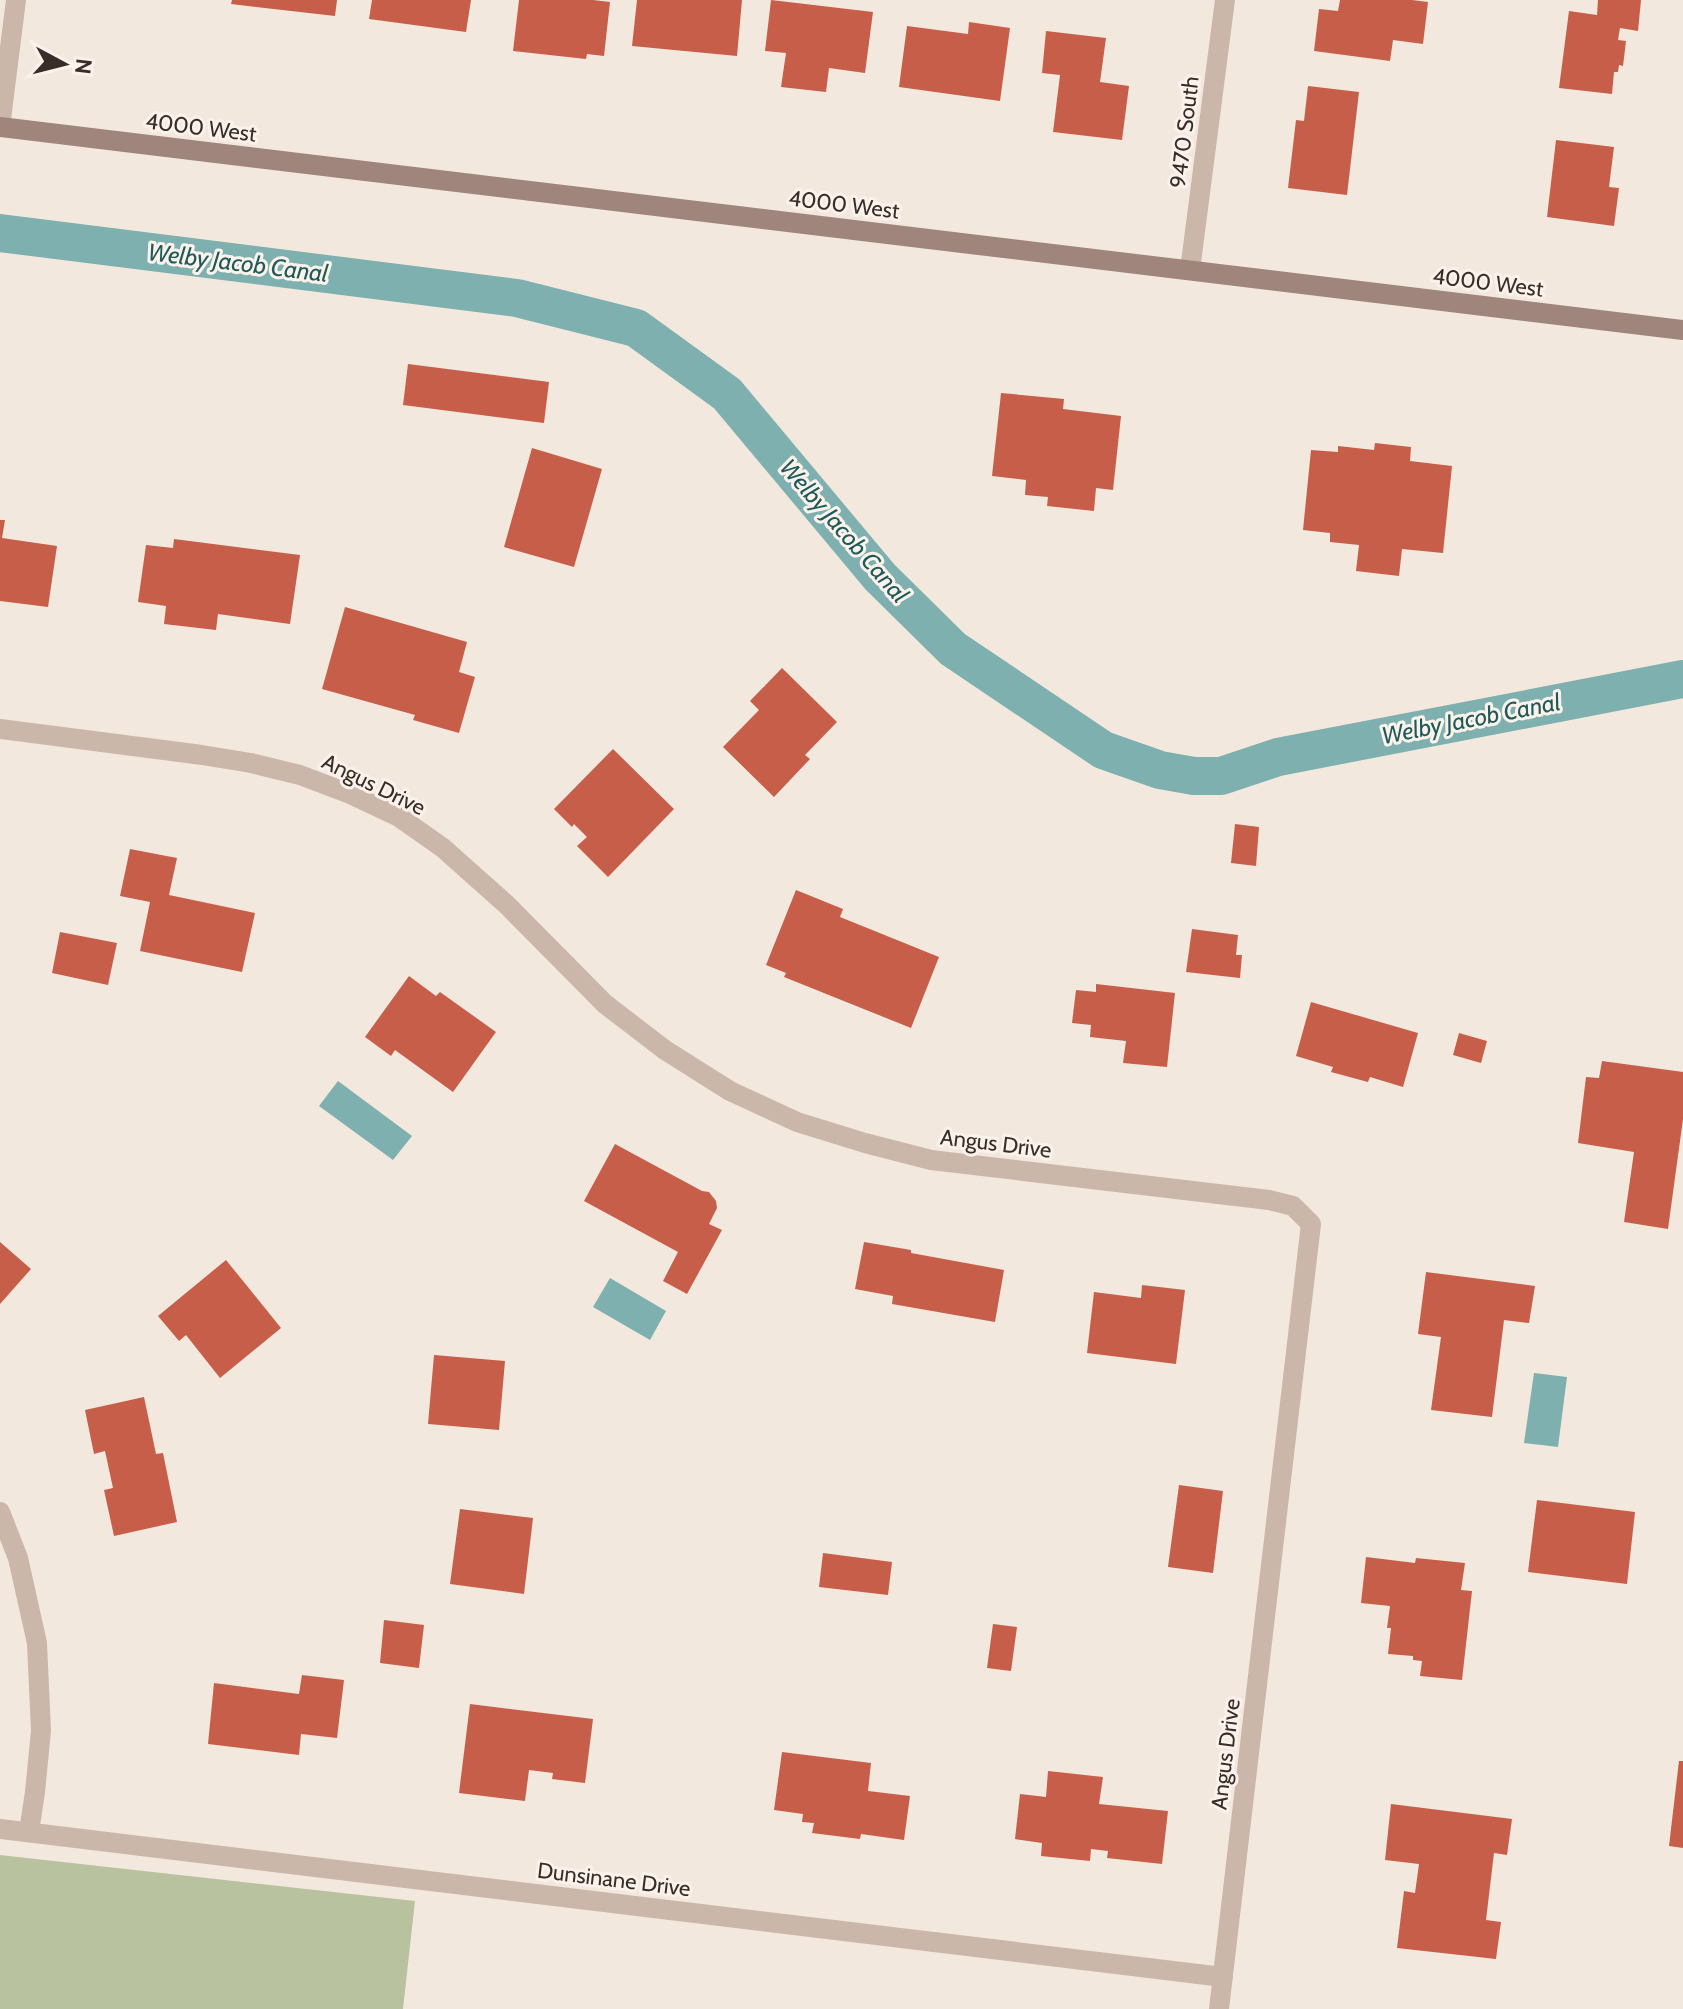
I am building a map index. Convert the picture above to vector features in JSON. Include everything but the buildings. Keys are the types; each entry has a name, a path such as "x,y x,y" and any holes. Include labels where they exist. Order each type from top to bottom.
{"main road":[{"name":"4000 West","path":"0,127 1683,330"}],"street":[{"path":"0,127 16,0"},
{"name":"9470 South","path":"1190,270 1225,0"},
{"name":"Angus Drive","path":"0,729 251,763 300,775 399,817 443,848 507,905 605,1004 665,1050 730,1091 797,1122 931,1160 1269,1200 1293,1206 1311,1224 1219,2009"},
{"path":"0,1512 18,1558 37,1643 41,1731 29,1832"},
{"name":"Dunsinane Drive","path":"0,1829 1223,1977"}],"green space":[{"path":"0,1855 415,1901 403,2009 0,2009"}],"water":[{"path":"338,1081 412,1136 393,1160 319,1106"},
{"path":"610,1278 666,1311 650,1340 593,1307"},
{"path":"1534,1373 1567,1377 1558,1447 1524,1443"}],"waterway":[{"name":"Welby Jacob Canal","path":"0,233 517,298 636,328 727,394 880,577 953,649 1103,750 1160,770 1194,776 1221,776 1278,757 1683,679"}]}
